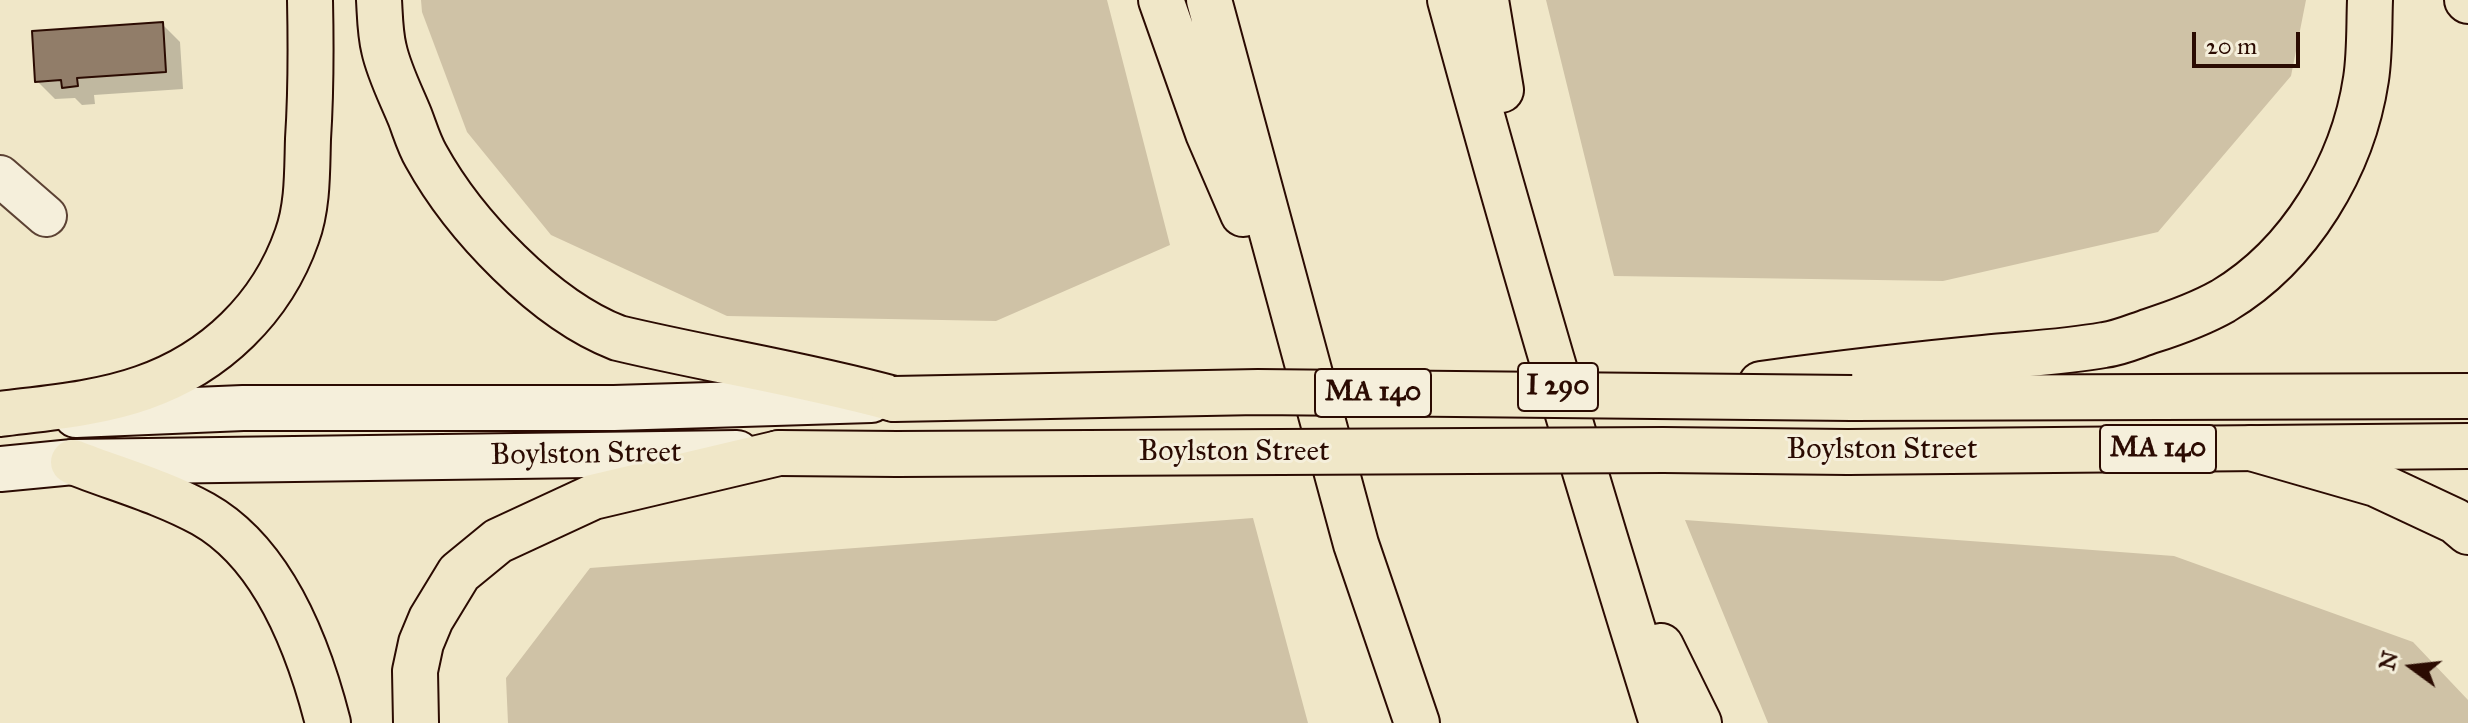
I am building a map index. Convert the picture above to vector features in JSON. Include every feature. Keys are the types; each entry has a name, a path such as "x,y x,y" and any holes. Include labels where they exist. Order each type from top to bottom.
{"main road":[{"path":"0,416 77,404 141,389 169,378 225,343 257,309 281,275 298,233 307,179 312,105 310,0"},
{"path":"379,0 384,51 426,156 465,212 494,245 563,309 618,338 741,366 828,381 894,399"},
{"path":"1161,0 1208,133 1308,366"},
{"path":"1209,0 1356,544 1417,723"},
{"name":"I 290","path":"1450,0 1539,321 1662,723"},
{"path":"1486,0 1539,321"},
{"path":"1853,385 2106,345 2176,323 2208,309 2253,280 2313,215 2350,141 2366,79 2370,0"},
{"name":"Boylston Street","path":"0,416 243,408 614,408 1258,392 1688,397 1853,385 2468,396"},
{"name":"Boylston Street","path":"0,469 73,462 779,453 1848,452 2468,446"},
{"path":"2251,448 2376,484 2455,521 2468,532"},
{"path":"416,723 415,671 421,643 431,619 459,573 498,541 593,497 779,453"},
{"path":"73,462 146,487 206,516 239,543 264,572 285,604 312,666 328,723"},
{"path":"1595,509 1699,723"}],"street":[{"path":"0,176 46,216"}],"shaded area":[{"path":"421,0 1107,0 1170,245 996,321 727,316 551,235 467,132 422,12"},
{"path":"1546,0 2306,0 2291,76 2158,232 1943,281 1614,276"},
{"path":"1253,518 1308,723 508,723 506,678 590,568"},
{"path":"1685,520 2174,556 2413,642 2468,700 2468,723 1768,723"}],"building":[{"path":"163,22 166,72 77,78 78,86 62,88 61,80 35,82 32,31"}]}
